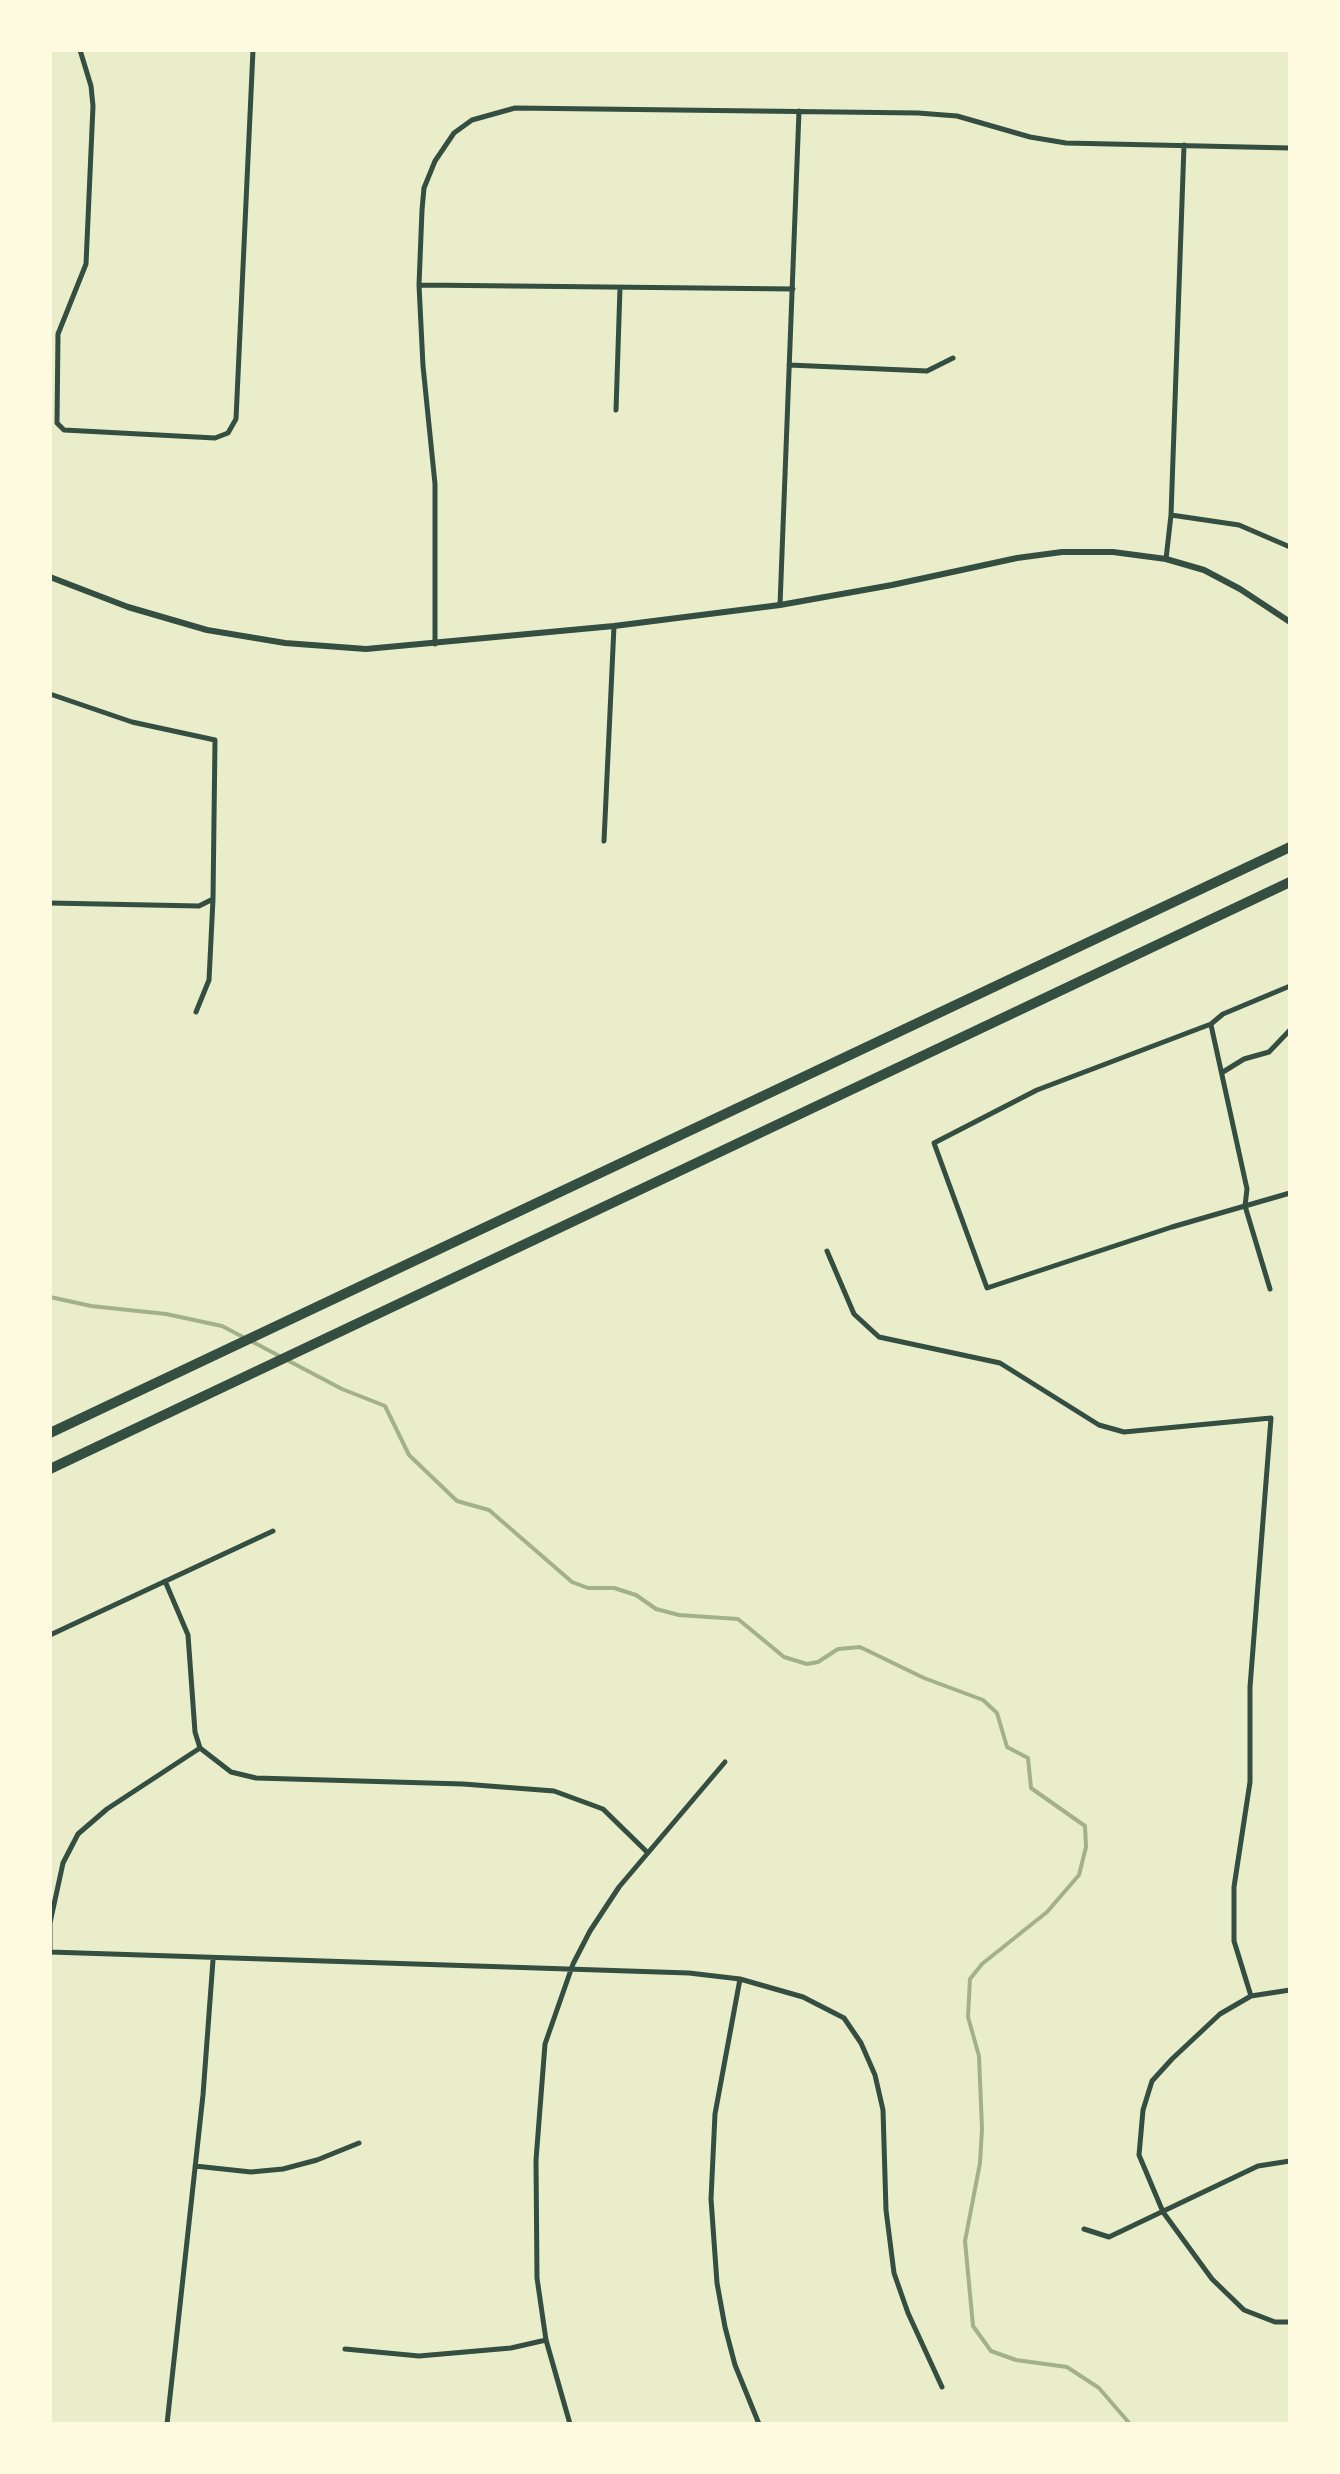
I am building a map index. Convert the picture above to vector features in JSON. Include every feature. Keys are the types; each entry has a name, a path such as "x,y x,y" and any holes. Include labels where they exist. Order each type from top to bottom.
{"highway":[{"path":"50,1433 1290,847"},
{"path":"50,1469 1290,882"}],"street":[{"path":"80,50 93,106 86,264 58,334 57,424 64,430 215,438 228,433 236,420 253,50"},
{"path":"435,644 435,484 423,366 422,210 429,174 444,144 472,120 515,108 938,114 1066,143 1290,148"},
{"path":"780,605 799,111"},
{"path":"1166,559 1171,514 1184,144"},
{"path":"420,285 793,288"},
{"path":"616,410 620,287"},
{"path":"788,365 927,371 954,358"},
{"path":"1171,514 1239,525 1290,547"},
{"path":"50,577 128,607 208,630 286,643 366,649 614,626 780,605 1032,556 1113,552 1166,559 1204,570 1290,622"},
{"path":"604,841 614,626"},
{"path":"50,694 132,722 215,740 209,980 196,1012"},
{"path":"50,903 199,906 212,898"},
{"path":"1290,986 1223,1014 1210,1024 1036,1090 934,1143 986,1288 1290,1192"},
{"path":"1210,1024 1247,1189 1244,1206 1270,1289"},
{"path":"1223,1072 1244,1059 1270,1052 1290,1030"},
{"path":"828,1251 854,1314 880,1336 1000,1363 1100,1426 1124,1432 1271,1418 1250,1687 1250,1782 1234,1886 1234,1941 1251,1996"},
{"path":"50,1635 273,1531"},
{"path":"165,1581 188,1635 195,1732 200,1748 232,1772 256,1778 463,1784 554,1791 603,1809 648,1853"},
{"path":"200,1748 107,1809 78,1834 63,1863 50,1923 50,1951 213,1960 689,1973 740,1979 803,1997 844,2018 861,2042 875,2075 883,2110 886,2210 894,2272 942,2387"},
{"path":"570,2424 546,2340 537,2278 535,2212 545,2044 590,1931 619,1887 725,1762"},
{"path":"167,2424 213,1960"},
{"path":"740,1979 716,2114 711,2199 716,2283 725,2326 735,2365 760,2424"},
{"path":"1290,1990 1251,1996 1220,2014 1152,2081 1143,2110 1140,2155 1163,2212 1212,2279 1244,2310 1275,2322 1290,2322"},
{"path":"195,2166 251,2172 283,2168 359,2144"},
{"path":"1084,2229 1109,2237 1258,2166 1290,2160"},
{"path":"345,2350 419,2356 546,2340"}],"waterway":[{"path":"50,1297 166,1314 222,1326 243,1337"},
{"path":"251,1341 342,1389 385,1406 409,1455 457,1501 489,1510 572,1582 588,1588 614,1588 636,1595 656,1609 679,1615 738,1619 784,1657 807,1664 838,1649 860,1647 924,1678 983,1700 997,1713 1007,1747 1028,1758 1031,1788 1085,1826 1086,1847 1079,1875 1047,1912 982,1964 970,1979 968,2017 979,2056 982,2129 980,2163 965,2241 973,2326 991,2351 1016,2360 1067,2367 1099,2388 1130,2424"}]}
